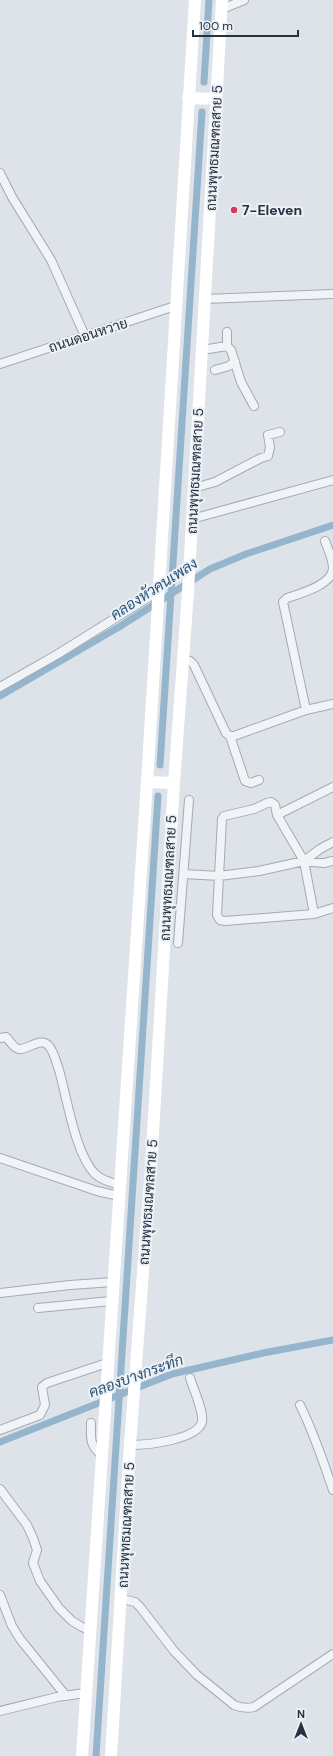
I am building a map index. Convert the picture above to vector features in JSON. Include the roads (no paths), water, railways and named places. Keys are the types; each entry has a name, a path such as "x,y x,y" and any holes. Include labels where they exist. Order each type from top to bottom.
{"main road":[{"name":"ถนนพุทธมณฑลสาย 5","path":"82,1756 146,782 195,0"},
{"name":"ถนนพุทธมณฑลสาย 5","path":"111,1756 174,783 184,660 222,5"},
{"path":"188,98 217,99"},
{"path":"146,782 174,783"}],"street":[{"path":"222,5 244,0"},
{"path":"0,173 12,197 51,260 85,336"},
{"path":"205,299 333,294"},
{"name":"ถนนดอนหวาย","path":"0,364 175,306"},
{"path":"227,332 227,346 231,350 241,382 254,406"},
{"path":"202,350 227,346"},
{"path":"214,370 223,368 235,360"},
{"path":"194,488 215,482 261,458 268,456 270,447 268,435 280,432"},
{"path":"192,519 333,480"},
{"path":"306,710 284,602 287,598 322,584 332,574 333,568 325,541"},
{"path":"0,687 58,654 157,592"},
{"path":"184,660 190,661 194,665 226,733 230,736 245,781 251,783 260,780"},
{"path":"230,736 234,736 306,710 333,704"},
{"path":"277,815 333,787"},
{"path":"178,943 189,800"},
{"path":"314,914 304,861 277,815 275,805 271,802 254,809 224,816 222,819 221,874 217,915 220,920 225,921 314,914 333,908"},
{"path":"171,836 186,838"},
{"path":"304,861 320,849 333,842"},
{"path":"184,872 221,874 259,871 304,861 324,863 333,861"},
{"path":"0,1038 6,1037 14,1047 19,1049 42,1043 48,1045 54,1055 72,1121 84,1157 95,1174 119,1190"},
{"path":"0,1158 97,1191 119,1190"},
{"path":"0,1293 113,1282"},
{"path":"38,1308 111,1301"},
{"path":"0,1430 40,1415 44,1410 45,1405 42,1387 47,1383 107,1363"},
{"path":"131,1445 147,1445 163,1442 181,1437 199,1428 202,1422 202,1415 190,1378"},
{"path":"300,1405 321,1452 326,1472 333,1490"},
{"path":"91,1423 91,1442 94,1448 101,1455"},
{"path":"0,1489 27,1525 33,1538 37,1550 33,1563 40,1581 60,1608 72,1621 82,1628 90,1630"},
{"path":"0,1595 12,1626 20,1639 66,1696"},
{"path":"122,1599 135,1602 174,1651 197,1675 234,1705 240,1708 247,1709 254,1707 333,1654"},
{"path":"0,1711 85,1693"}],"waterway":[{"path":"204,82 209,0"},
{"path":"160,765 202,112"},
{"name":"คลองหัวคนเพลง","path":"0,696 119,627 210,569 246,554 333,525"},
{"path":"96,1756 158,796"},
{"name":"คลองบางกระทึก","path":"0,1442 172,1374 263,1353 333,1340"}],"place":[{"name":"7-Eleven","path":"234,210"}]}
